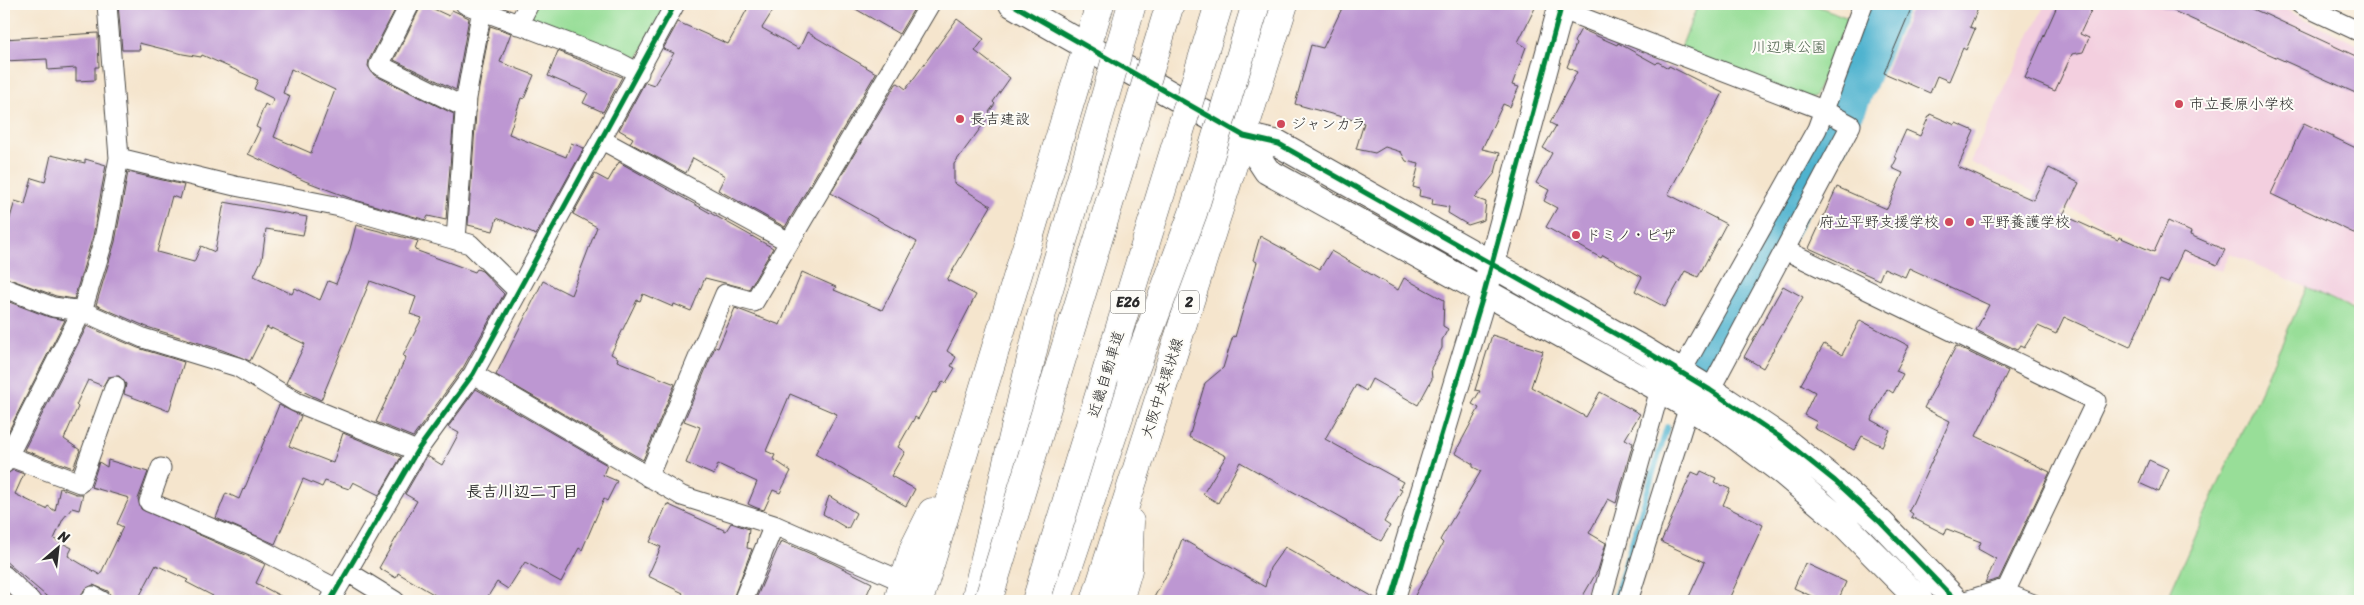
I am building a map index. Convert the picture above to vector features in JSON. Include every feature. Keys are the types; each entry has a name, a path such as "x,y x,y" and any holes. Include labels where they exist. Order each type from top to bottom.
{"main road":[{"path":"907,595 968,440 1100,4"},
{"path":"975,601 1040,320 1132,4"},
{"path":"988,601 1170,4"},
{"name":"近畿自動車道","path":"1036,601 1219,4"},
{"path":"1057,601 1132,378 1193,213 1256,4"},
{"name":"大阪中央環状線","path":"1095,601 1244,136 1284,4"},
{"path":"1119,601 1128,570 1131,488"}],"street":[{"path":"108,4 120,158 104,239 82,311 6,460 80,483 115,386"},
{"path":"410,4 379,65 466,108"},
{"path":"518,25 529,4"},
{"path":"160,468 149,502 256,547 333,595 418,451 473,374 639,73 674,4"},
{"path":"648,478 725,294 754,302 930,4"},
{"path":"1012,4 1244,136 1279,144 1710,390 1780,438 1835,481 1882,523 1956,601"},
{"path":"1681,372 1817,129 1863,4"},
{"path":"2300,4 2360,32"},
{"path":"456,240 473,6 518,25 618,62 639,73"},
{"path":"1391,601 1484,293 1561,6 1823,110 1851,125 1710,390"},
{"path":"1244,136 1267,171 1689,406 1775,466 1841,521 1920,601"},
{"path":"602,140 789,242"},
{"path":"120,158 235,186 340,207 470,244 518,292"},
{"path":"1785,250 2096,401 2007,588 1965,601"},
{"path":"4,288 53,307 82,311 143,338 238,367 296,402 418,451"},
{"path":"473,374 648,478 682,496 774,525 907,595"},
{"path":"1601,601 1660,389"},
{"path":"1628,601 1689,406"},
{"path":"743,601 774,525"},
{"path":"348,572 395,601"},
{"path":"4,575 31,601"},
{"path":"90,601 93,596 102,601"}],"lane":[{"path":"2007,588 2039,601"}],"shaded area":[{"name":"市立長原小学校","path":"2045,4 2274,4 2360,46 2360,286 2350,307 2230,253 2222,271 2181,261 1970,162"}],"green space":[{"path":"536,4 667,4 639,56 630,58 533,23 530,15"},
{"name":"川辺東公園","path":"1698,4 1812,4 1848,18 1815,96 1807,99 1680,50"},
{"path":"2307,287 2360,313 2360,601 2166,601"}],"building":[{"path":"118,4 398,4 369,60 368,66 374,75 454,114 446,220 428,216 426,220 355,200 305,181 248,154 260,129 256,127 265,104 270,107 274,99 254,89 258,80 202,55 201,57 183,54 139,43 140,50 122,50","holes":["291,69 335,90 311,153 274,137 290,96 283,93"]},
{"path":"750,4 777,4 762,28 799,49 807,32 876,73 785,227 718,190 725,176 693,158 686,173 630,143 633,138 619,130 645,82 654,85 674,53 663,49 678,22 728,44"},
{"path":"847,4 917,4 899,34"},
{"path":"1344,4 1537,4 1518,42 1526,47 1512,85 1519,87 1510,107 1503,104 1482,149 1500,153 1495,173 1475,198 1486,202 1484,220 1468,225 1448,213 1449,207 1432,204 1433,199 1419,196 1420,189 1413,187 1419,164 1406,161 1401,152 1385,147 1375,153 1356,149 1364,123 1295,104 1311,45 1323,48"},
{"path":"1913,4 1980,4 1970,27 1975,29 1966,50 1963,48 1949,81 1937,76 1930,93 1884,73"},
{"path":"2058,4 2094,4 2080,34 2089,38 2083,52 2072,54 2055,91 2025,78"},
{"path":"2158,4 2241,4 2267,15 2360,58 2360,95"},
{"path":"425,5 449,16 452,10 469,18 456,90 394,60 421,6 424,8"},
{"path":"957,19 984,39 975,51 1010,78 993,102 995,104 989,112 991,114 954,164 954,183 991,206 947,280 976,295 947,351 956,357 951,366 955,368 946,383 943,381 936,393 933,392 918,419 915,417 898,447 905,452 891,476 915,489 906,506 815,454 837,414 790,394 766,451 775,455 773,459 791,471 780,493 773,490 764,510 757,508 748,504 757,482 718,464 714,475 686,463 700,427 684,421 715,347 718,348 735,308 780,325 802,272 836,287 834,290 882,310 917,242 831,193 896,84 898,83 906,89"},
{"path":"490,26 511,33 500,62 534,75 524,99 521,98 509,134 566,157 571,143 584,148 536,235 497,218 493,231 468,225 477,99"},
{"path":"1581,29 1617,45 1618,43 1656,64 1658,62 1668,68 1669,66 1723,93 1668,194 1726,224 1698,277 1685,271 1665,307 1635,291 1642,277 1603,255 1601,258 1546,227 1557,208 1544,201 1549,190 1536,183 1552,153 1543,148 1556,126 1550,123 1577,72 1567,67 1576,44 1574,42"},
{"path":"98,33 99,67 95,67 95,80 76,81 76,68 48,70 47,59 4,61 4,39"},
{"path":"558,51 622,77 603,112 583,103 588,93 548,76"},
{"name":"府立平野支援学校","path":"1930,114 1974,131 1958,167 2033,200 2049,168 2079,183 2063,215 2118,240 2119,237 2154,252 2168,221 2191,232 2190,235 2225,250 2217,265 2183,251 2168,283 2160,280 2130,347 2064,317 2056,334 2038,326 2024,348 2020,346 2017,350 1976,330 1989,305 1909,268 1905,277 1884,268 1879,280 1809,248 1837,187 1887,209 1903,173 1892,168 1897,158 1894,157 1906,130 1920,136"},
{"path":"2304,123 2360,150 2360,236 2271,194"},
{"path":"51,155 85,163 85,159 106,165 93,236 74,299 56,296 4,277 4,238 15,201 25,204 32,178 45,182"},
{"path":"619,162 773,248 749,289 705,278 691,311 674,304 673,307 643,294 640,301 637,300 611,354 618,358 617,361 675,384 643,460 496,375 543,281 571,295 597,227 573,214 595,174 608,181"},
{"path":"128,172 184,185 180,199 172,196 157,252 194,262 201,246 215,252 224,202 307,217 303,235 266,229 262,259 254,276 292,294 295,288 320,300 328,281 336,284 350,249 356,225 418,241 415,250 475,272 477,269 482,271 504,294 463,368 413,437 376,422 406,357 403,356 422,318 410,314 416,297 370,281 321,400 286,383 305,344 271,328 271,330 267,327 250,361 222,350 147,327 96,305 115,242"},
{"path":"1260,236 1320,269 1331,251 1398,290 1404,278 1444,300 1443,326 1448,329 1442,340 1442,348 1431,368 1432,379 1418,405 1372,379 1366,391 1356,385 1325,439 1403,482 1399,489 1402,490 1384,522 1390,526 1381,541 1240,462 1218,503 1203,494 1226,456 1189,437 1205,383 1223,368 1233,336 1235,337 1257,262 1253,260"},
{"path":"1783,286 1803,297 1763,368 1744,357"},
{"path":"4,300 49,317 65,320 4,440"},
{"path":"1860,320 1909,346 1896,371 1903,374 1893,393 1887,389 1871,420 1890,430 1882,446 1862,436 1854,450 1814,428 1817,422 1804,415 1815,392 1801,384 1824,344 1842,355"},
{"path":"87,326 138,348 184,362 169,411 124,394 126,384 119,376 108,377 103,386 88,380 76,405 78,407 64,439 80,450 73,468 24,450"},
{"path":"1492,335 1543,351 1531,387 1586,417 1600,392 1640,414 1625,439 1633,443 1616,503 1608,499 1589,533 1606,543 1598,570 1580,601 1412,601 1443,543 1440,540 1481,471 1455,453 1479,408 1472,404 1480,391 1475,390"},
{"path":"1956,346 2008,371 1976,436 2050,472 1999,579 1985,583 1996,559 1978,549 1981,542 1947,529 1945,534 1911,517 1913,514 1909,511 1950,421 1924,408"},
{"path":"476,389 607,465 603,475 617,481 607,501 604,499 582,550 579,548 561,582 525,562 508,589 497,582 485,601 445,601 398,573 396,578 379,568 417,501 405,494 427,456 442,465 459,433 448,427"},
{"path":"279,405 301,416 289,446 333,463 343,433 401,457 379,495 353,482 349,489 325,481 322,487 303,479 275,544 216,518 226,493 239,499"},
{"path":"108,460 148,472 138,499 141,509 265,564 256,583 290,601 211,601 213,596 186,582 188,580 156,565 137,601 113,601 108,591 93,585 84,590 79,601 52,601 4,560 4,475 13,470 24,474 15,494 46,509 48,506 55,511 60,488 76,494 83,494 79,510 72,508 63,519 54,539 72,548 68,556 100,575 123,527 117,524 129,498 91,487 99,462 107,467"},
{"path":"2149,460 2169,469 2159,492 2139,483"},
{"path":"1701,471 1716,478 1714,482 1730,489 1723,505 1763,525 1728,601 1687,601 1705,562 1661,542 1692,472 1699,475"},
{"path":"829,496 856,513 848,529 823,514"},
{"path":"667,504 726,531 731,523 749,529 747,548 752,549 732,601 679,601 683,593 648,576 661,547 650,542"},
{"path":"1182,539 1265,587 1270,568 1285,547 1377,599 1376,601 1152,601 1174,561"},
{"path":"781,541 872,583 864,601 755,601"},
{"path":"1805,563 1846,582 1838,601 1822,601 1794,588"}],"waterway":[{"path":"1847,107 1890,4"},
{"path":"1704,360 1832,135"},
{"path":"1614,601 1667,427"}],"cycle path":[{"path":"330,601 417,451 473,374 675,4"},
{"path":"1012,4 1244,136 1279,144 1644,350 1710,390 1780,437 1835,481 1881,523 1956,601"},
{"path":"1391,601 1484,293 1562,4"}],"place":[{"name":"市立長原小学校","path":"2179,104"},
{"name":"長吉建設","path":"960,119"},
{"name":"ジャンカラ","path":"1281,124"},
{"name":"府立平野支援学校","path":"1949,222"},
{"name":"平野養護学校","path":"1970,222"},
{"name":"ドミノ・ピザ","path":"1576,235"}],"district":[{"name":"長吉川辺二丁目","path":"522,491"}]}
